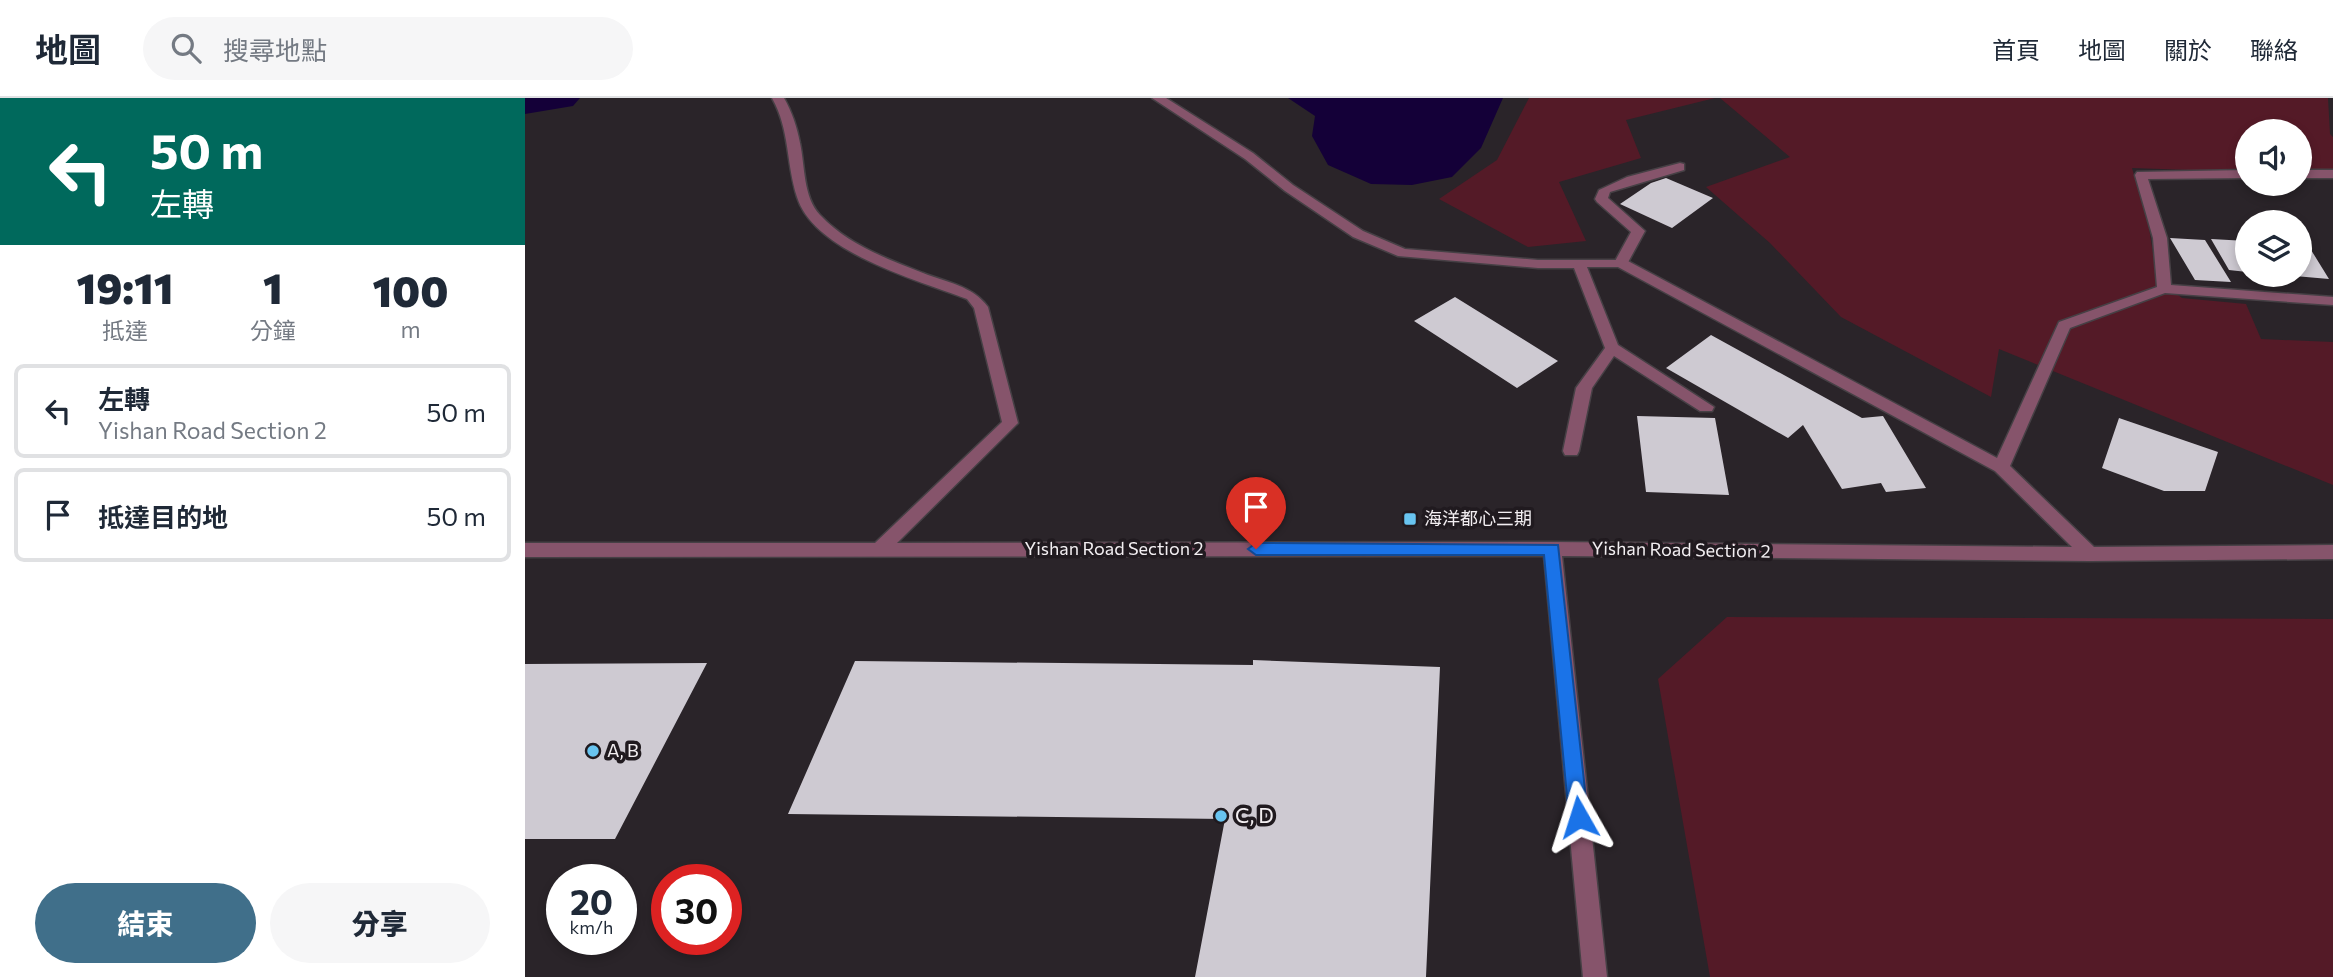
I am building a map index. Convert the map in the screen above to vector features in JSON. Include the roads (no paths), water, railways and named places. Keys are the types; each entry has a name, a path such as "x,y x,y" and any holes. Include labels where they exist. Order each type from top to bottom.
{"street":[{"path":"778,98 791,127 804,201 822,228 859,251 972,296 981,307 1010,423 880,550"},
{"path":"1158,98 1249,156 1289,188 1358,234 1403,253 1579,264 1621,263 2001,467 2090,554"},
{"path":"1621,263 1638,232 1601,199 1605,190 1680,167"},
{"path":"2164,289 2159,238 2141,174 2235,174"},
{"path":"2312,174 2333,174"},
{"path":"1579,264 1612,348 1706,407"},
{"path":"2001,467 2064,325 2164,289 2333,301"},
{"path":"1571,451 1584,388 1612,348"},
{"path":"1552,549 1595,977"},
{"name":"Yishan Road Section 2","path":"525,550 1552,549 2090,554 2333,552"}],"place":[{"name":"海洋都心三期","path":"1410,519"},
{"name":"A, B","path":"593,751"},
{"name":"C, D","path":"1221,816"}]}
